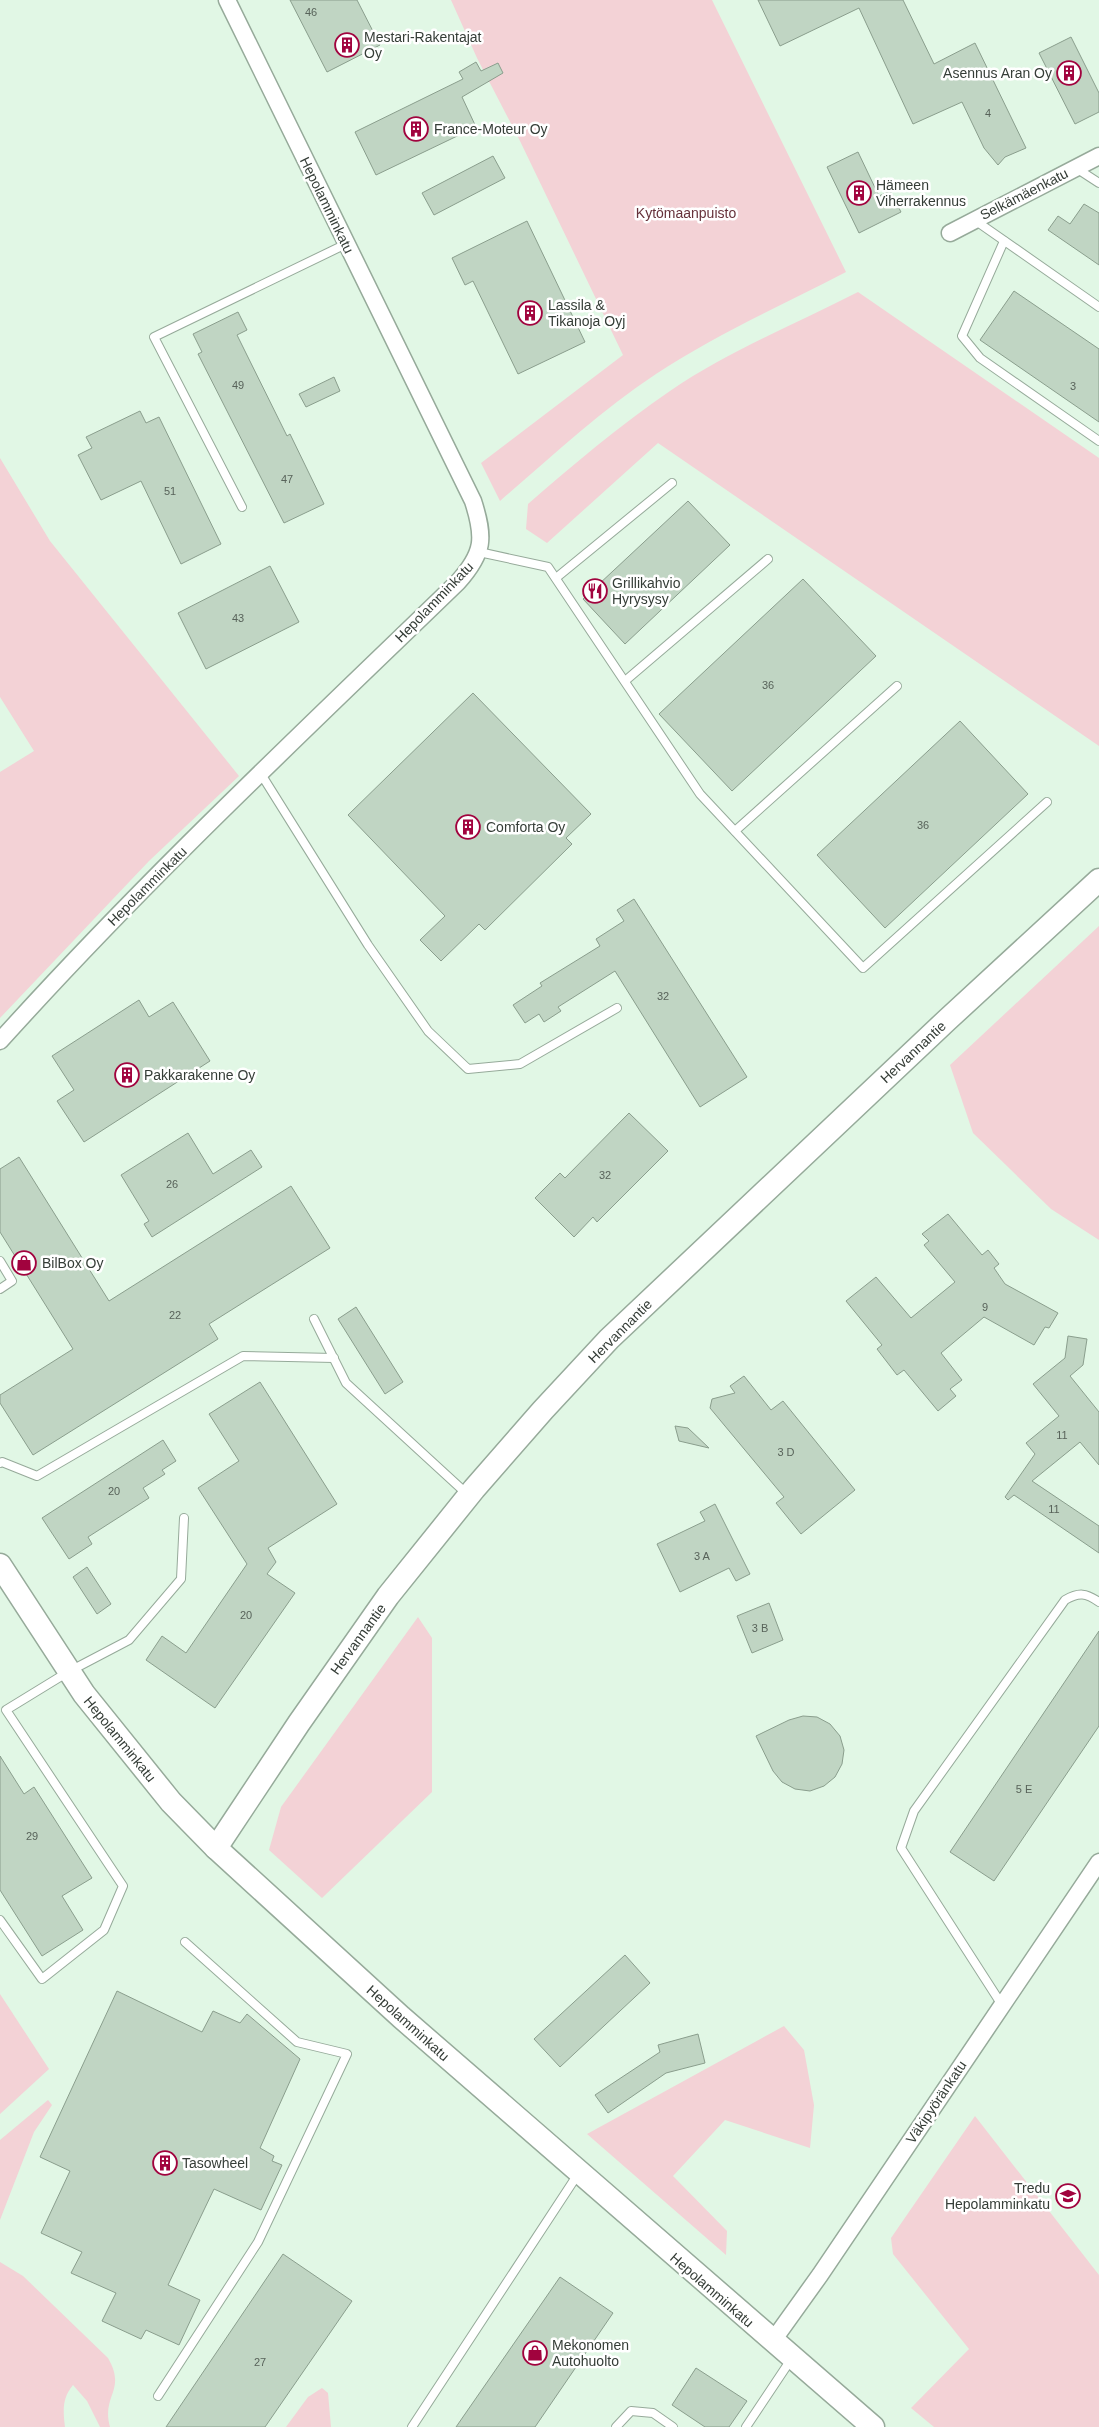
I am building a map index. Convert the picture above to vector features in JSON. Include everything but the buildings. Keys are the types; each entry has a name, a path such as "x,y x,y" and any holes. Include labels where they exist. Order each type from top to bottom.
{"main road":[{"name":"Hervannantie","path":"216,1848 299,1723 388,1596 469,1496 543,1410 610,1339 939,1027 1099,880"},
{"name":"Hepolamminkatu","path":"0,1565 68,1672 147,1773 216,1848 395,2012 578,2174 873,2427"}],"street":[{"name":"Hepolamminkatu","path":"0,1041 75,958 458,582 473,565 479,552 482,535 473,501 227,0"},
{"name":"Selkämäenkatu","path":"950,233 1099,156"},
{"name":"Väkipyöränkatu","path":"772,2342 795,2311 1099,1862"}],"lane":[{"path":"1076,168 1099,183"},
{"path":"974,220 1099,308"},
{"path":"1004,241 962,336 980,358 1099,441"},
{"path":"242,507 154,337 346,244"},
{"path":"556,578 672,483"},
{"path":"479,552 548,567 700,794 862,968 1047,802"},
{"path":"625,681 768,559"},
{"path":"735,830 897,686"},
{"path":"261,774 368,945 428,1031 468,1068 520,1064 617,1008"},
{"path":"0,1261 12,1281 0,1289"},
{"path":"314,1319 346,1383 469,1496"},
{"path":"0,1463 2,1462 37,1476 243,1356 334,1358"},
{"path":"6,1710 68,1672 129,1640 181,1579 184,1518"},
{"path":"1002,2005 901,1848 914,1811 1066,1600 1076,1594 1082,1594 1088,1595 1099,1602"},
{"path":"0,1703 123,1886 104,1930 42,1978 0,1920"},
{"path":"158,2396 258,2242 347,2054 297,2042 185,1942"},
{"path":"412,2427 578,2174"},
{"path":"746,2427 792,2358"},
{"path":"616,2427 631,2411 653,2413 674,2427"}],"green space":[{"name":"Kytömaanpuisto","path":"451,0 712,0 846,272 725,333 656,374 595,419 500,501 481,463 623,355 520,141 477,58"},
{"path":"858,292 1099,458 1099,746 658,443 547,543 526,529 528,504 598,445 651,404 715,363"},
{"path":"0,458 50,541 239,776 149,861 0,1018 0,772 34,751 0,697"},
{"path":"1099,926 1099,1240 1051,1209 973,1133 950,1065"},
{"path":"418,1617 432,1638 432,1792 322,1898 269,1850 281,1807"},
{"path":"0,1994 49,2069 0,2114"},
{"path":"784,2026 804,2050 814,2105 810,2148 725,2120 673,2176 727,2231 726,2255 587,2134"},
{"path":"48,2100 52,2105 34,2132 0,2220 0,2140"},
{"path":"975,2116 1099,2275 1099,2427 934,2427 911,2408 969,2349 893,2254 891,2238"},
{"path":"0,2262 23,2276 108,2358 115,2378 108,2416 110,2427 100,2427 87,2401 73,2385 69,2390 64,2405 65,2427 0,2427"},
{"path":"322,2388 328,2393 331,2427 286,2427 308,2397"}],"place":[{"name":"Mestari-Rakentajat Oy","path":"347,45"},
{"name":"Asennus Aran Oy","path":"1069,73"},
{"name":"France-Moteur Oy","path":"416,129"},
{"name":"Hämeen Viherrakennus","path":"859,193"},
{"name":"Lassila & Tikanoja Oyj","path":"530,313"},
{"name":"Grillikahvio Hyrysysy","path":"595,591"},
{"name":"Comforta Oy","path":"468,827"},
{"name":"Pakkarakenne Oy","path":"127,1075"},
{"name":"BilBox Oy","path":"24,1263"},
{"name":"Tasowheel","path":"165,2163"},
{"name":"Tredu Hepolamminkatu","path":"1068,2196"},
{"name":"Mekonomen Autohuolto","path":"535,2353"}]}
